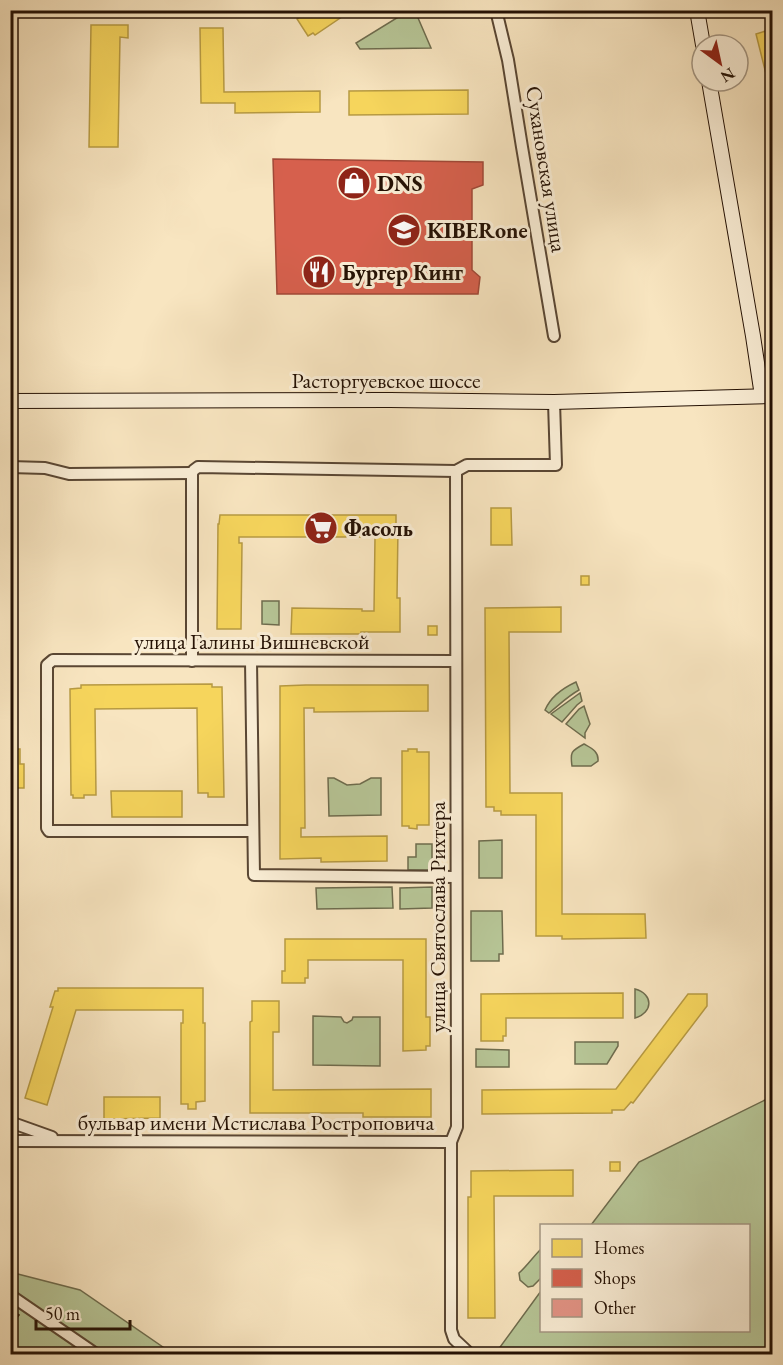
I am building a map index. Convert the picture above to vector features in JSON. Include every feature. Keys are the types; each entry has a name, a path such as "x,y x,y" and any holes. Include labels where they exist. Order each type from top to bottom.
{"main road":[{"path":"697,10 701,33"},
{"path":"711,93 753,336 767,396"},
{"name":"Расторгуевское шоссе","path":"10,401 554,402 767,396"}],"street":[{"name":"Сухановская улица","path":"496,10 508,60 554,336"},
{"path":"192,661 192,473 198,467 456,471 467,465 556,465 554,402"},
{"path":"10,467 45,468 69,474 192,473"},
{"name":"улица Святослава Рихтера","path":"456,471 457,1129 451,1142 451,1330 454,1339 470,1354"},
{"name":"улица Галины Вишневской","path":"253,831 49,831 47,828 47,665 49,662 53,660 456,661"},
{"path":"251,660 254,875 456,877"},
{"path":"10,1122 61,1141"},
{"name":"бульвар имени Мстислава Ростроповича","path":"10,1141 451,1142"},
{"path":"10,1295 96,1354"}],"green space":[{"path":"408,11 415,11 431,48 360,49 356,43"},
{"path":"262,601 279,601 279,625 262,624"},
{"path":"576,682 579,690 549,713 545,710 558,693"},
{"path":"580,693 582,701 562,722 551,714"},
{"path":"584,706 590,724 585,738 566,724"},
{"path":"584,744 596,752 598,761 591,766 572,766 572,752"},
{"path":"328,778 334,778 347,785 360,784 371,778 381,778 381,815 329,816"},
{"path":"502,840 502,878 479,878 479,841"},
{"path":"416,844 432,844 432,870 408,870 408,857 416,857"},
{"path":"392,887 393,908 317,909 316,888"},
{"path":"432,887 432,908 400,909 400,888"},
{"path":"471,911 502,911 503,954 499,954 499,961 471,961"},
{"path":"635,989 646,995 649,1004 641,1016 635,1018"},
{"path":"313,1016 341,1017 347,1023 353,1017 380,1017 380,1066 313,1065"},
{"path":"575,1042 618,1042 618,1046 607,1064 575,1064"},
{"path":"476,1049 509,1050 509,1067 476,1067"},
{"path":"769,1098 772,1109 772,1354 495,1354 540,1292 540,1332 750,1332 750,1224 592,1224 639,1162"},
{"path":"540,1250 540,1279 533,1286 528,1287 520,1280 519,1273"},
{"path":"10,1272 80,1290 173,1354 11,1354"}],"building: Homes":[{"path":"310,10 352,10 315,35 313,33 308,36 297,19"},
{"path":"91,25 128,25 128,38 120,37 118,147 89,147"},
{"path":"200,28 223,28 224,92 320,91 320,112 235,113 235,103 201,103"},
{"path":"772,29 772,98 756,34"},
{"path":"468,90 468,114 349,115 349,91"},
{"path":"491,508 511,508 512,545 491,545"},
{"path":"220,515 396,515 396,527 398,527 397,598 400,598 400,632 291,634 292,608 374,611 375,537 239,537 239,543 242,543 241,629 217,629"},
{"path":"581,576 589,576 589,585 581,585"},
{"path":"561,607 561,632 509,632 510,793 562,793 562,914 645,914 646,938 562,939 562,936 536,936 536,815 501,815 501,811 494,811 494,807 486,807 485,608"},
{"path":"428,626 437,626 437,635 428,635"},
{"path":"10,683 16,683 16,749 20,749 20,764 24,764 24,788 16,788 16,793 10,793"},
{"path":"212,684 212,687 222,687 224,797 208,797 208,793 198,793 197,708 95,709 96,795 73,798 71,795 70,689 81,688 81,685"},
{"path":"428,685 428,711 314,712 314,708 304,708 305,828 301,828 301,837 387,836 387,861 321,862 321,858 280,859 280,686"},
{"path":"408,749 429,752 429,825 417,825 417,829 402,826 402,751 408,751"},
{"path":"111,791 182,791 182,817 112,817"},
{"path":"285,939 426,939 426,1017 430,1017 430,1046 426,1046 426,1050 403,1051 403,960 308,960 308,978 305,978 305,983 282,983 282,971 285,971"},
{"path":"58,988 203,988 205,1101 196,1102 196,1109 188,1109 188,1104 181,1104 183,1010 76,1010 47,1105 25,1098 53,1007 50,1007"},
{"path":"623,993 623,1018 506,1018 506,1036 503,1036 503,1041 481,1041 481,994"},
{"path":"688,994 707,994 707,1006 633,1103 631,1102 624,1110 612,1110 612,1113 482,1114 482,1090 616,1089"},
{"path":"252,1001 279,1001 279,1032 273,1032 273,1090 431,1089 431,1117 363,1117 363,1113 250,1113"},
{"path":"104,1097 160,1097 160,1118 104,1119"},
{"path":"610,1162 620,1162 620,1171 610,1171"},
{"path":"573,1170 573,1196 494,1196 495,1318 468,1318 468,1197 471,1197 471,1171"}],"building: Shops":[{"path":"273,159 483,162 483,185 472,189 472,270 480,277 478,294 277,294"}],"building: Other":[{"path":"10,1309 19,1315 12,1325 10,1324"}],"place":[{"name":"DNS","path":"354,183"},
{"name":"KIBERone","path":"404,230"},
{"name":"Бургер Кинг","path":"319,272"},
{"name":"Фасоль","path":"321,528"}]}
